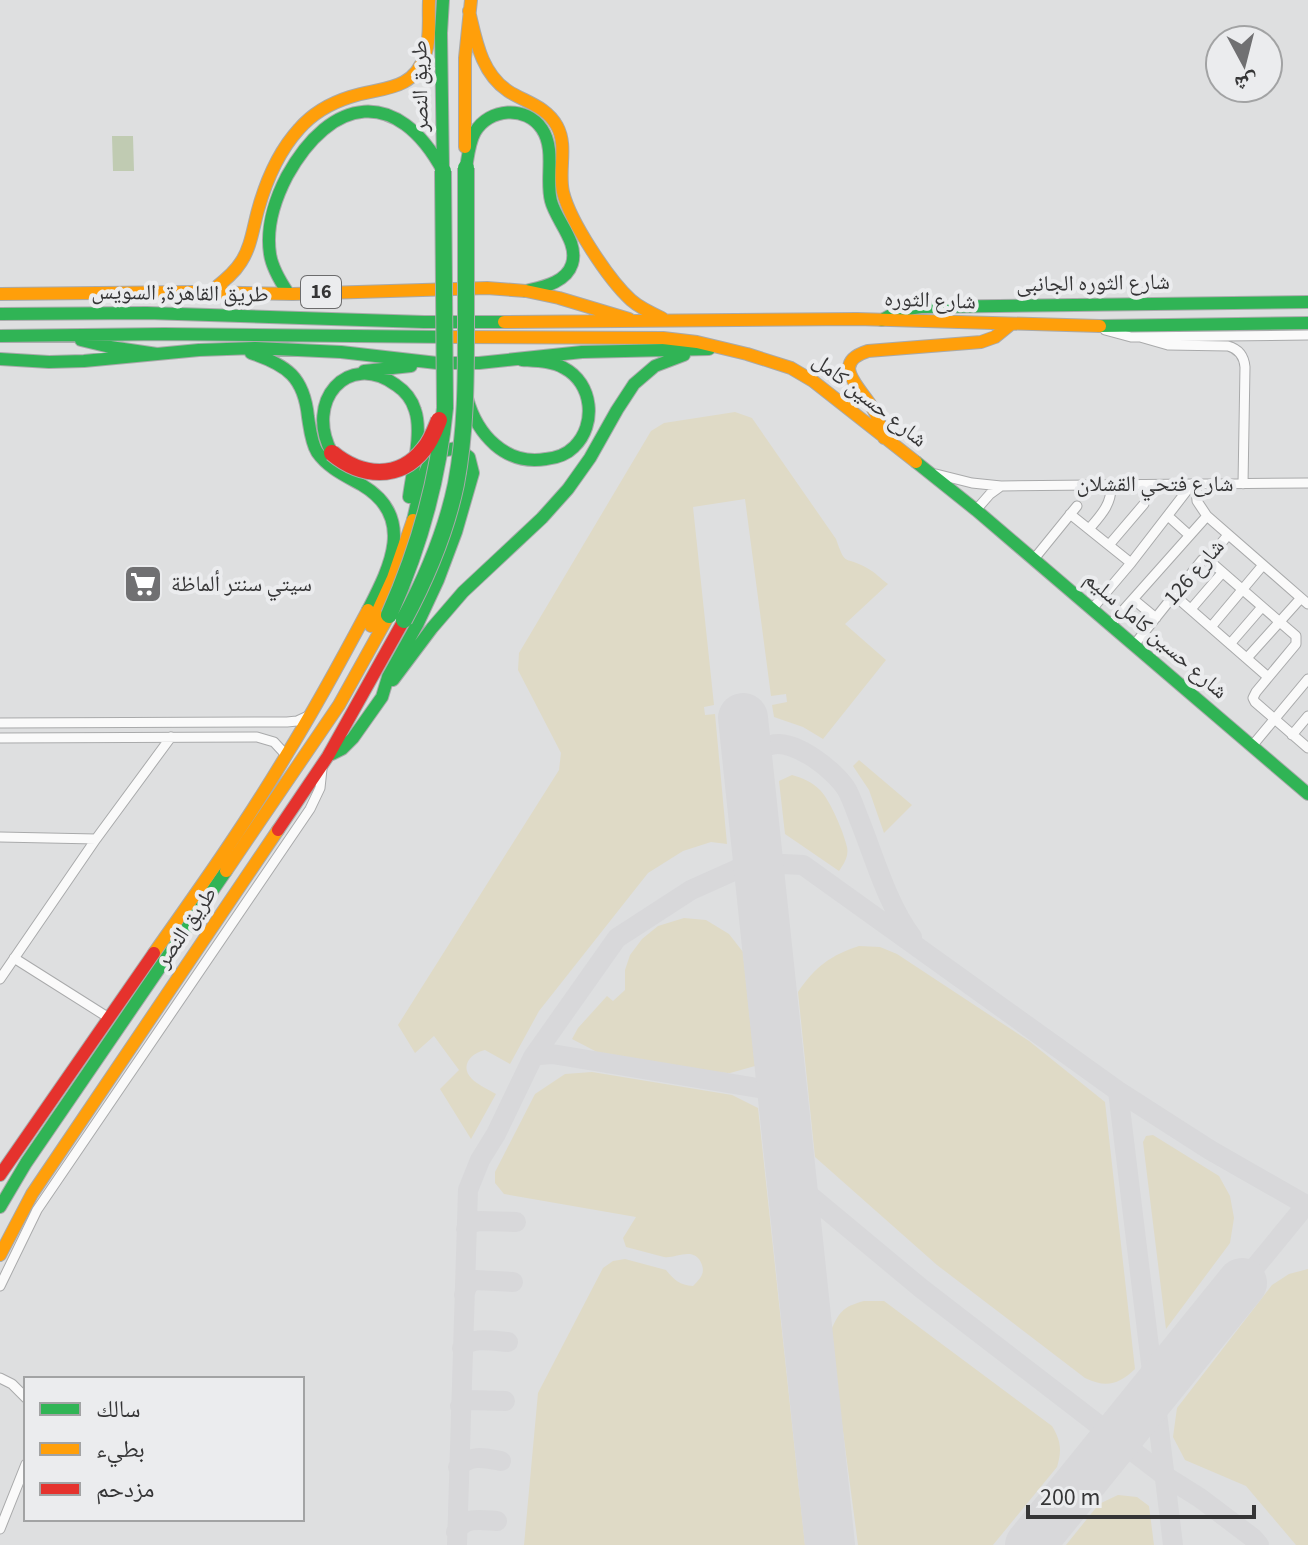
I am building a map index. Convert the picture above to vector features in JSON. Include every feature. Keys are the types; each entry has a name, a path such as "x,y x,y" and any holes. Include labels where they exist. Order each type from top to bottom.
{"main road":[{"path":"210,292 231,275 246,253 272,171 300,128 317,113 337,102 359,94 388,90 415,73 425,56 429,0"},
{"name":"طريق النصر","path":"0,1207 26,1163 272,793 339,705 381,615 410,566 430,507 445,408 443,0"},
{"path":"470,6 481,56 493,78 505,89 541,107 557,127 563,151 563,192 575,221 626,296 652,314 676,320"},
{"name":"طريق النصر","path":"4,1257 19,1216 32,1194 325,760 381,615 434,557 449,512 463,443 467,397 464,85 470,6"},
{"path":"288,293 275,271 270,254 273,213 291,167 306,145 324,127 353,113 372,111 390,114 419,134 443,171"},
{"path":"466,168 476,131 484,121 495,115 513,112 526,115 544,133 548,145 549,195 557,219 571,242 573,257 561,279 526,291"},
{"name":"16","path":"0,294 288,293 487,288 526,291 637,322"},
{"name":"شارع الثوره الجانبى","path":"882,320 900,310 921,307 1308,302"},
{"name":"طريق القاهرة, السويس","path":"0,314 147,313 424,322 550,330"},
{"name":"شارع الثوره","path":"550,330 676,320 882,320 1098,326 1308,323"},
{"path":"884,438 873,409 849,373 849,363 855,355 868,351 981,342 995,337 1011,324"},
{"path":"550,330 668,337 724,348"},
{"name":"طريق القاهرة, السويس","path":"0,336 172,333 351,337 550,330"},
{"path":"64,334 110,347 157,354"},
{"path":"236,348 272,359 294,374 304,390 311,437 322,458 337,471 373,492 388,508 393,523 392,551 382,581 381,615"},
{"path":"0,359 66,362 236,348 326,351 437,363"},
{"path":"445,408 422,453 398,469 377,473 343,463 332,453 323,434 322,413 331,392 349,377 372,370 437,363 522,360 582,352 724,348"},
{"name":"شارع حسين كامل","path":"724,348 768,358 800,372 976,510"},
{"path":"325,760 353,738 452,603 524,538 563,495 640,379 665,360 702,349"},
{"path":"467,397 475,422 491,443 506,453 531,460 554,458 573,447 583,436 588,423 589,402 580,382 570,372 550,363 522,360"},
{"path":"349,377 370,376 391,382 407,394 416,411 402,554"},
{"path":"0,1175 272,793 286,755 381,615 413,522 425,470 436,452 457,448 469,457 473,473 467,496 438,580 388,677 382,697"},
{"name":"شارع حسين كامل سليم","path":"976,510 1308,794"}],"street":[{"name":"شارع الثوره الجانبى","path":"1098,326 1118,335 1140,337 1308,335"},
{"path":"1140,337 1168,345 1228,346 1241,354 1245,367 1243,484"},
{"name":"شارع فتحي القشلان","path":"925,470 966,482 1001,486 1308,483"},
{"path":"1092,609 1194,484"},
{"path":"1194,484 1197,501 1207,516 1305,601 1279,622 1247,658"},
{"path":"1089,529 1109,504 1111,485"},
{"path":"976,510 1001,486"},
{"path":"1109,545 1144,504"},
{"path":"1034,559 1074,510 1089,529 1131,563"},
{"path":"1168,516 1189,535"},
{"path":"1110,625 1207,516"},
{"name":"شارع 126","path":"1134,645 1205,557 1213,553 1228,535"},
{"path":"1205,557 1295,635 1297,641 1253,698 1308,748"},
{"path":"1211,627 1263,565"},
{"path":"1191,609 1222,573"},
{"path":"1174,595 1268,677"},
{"path":"1133,599 1158,614"},
{"path":"1230,644 1262,607"},
{"path":"1252,746 1308,679"},
{"path":"0,723 287,722 313,713"},
{"path":"1292,735 1308,716"},
{"path":"0,979 171,737"},
{"path":"0,738 263,737 279,745 286,755"},
{"path":"0,837 96,839"},
{"path":"14,958 109,1018"},
{"path":"0,1286 4,1257"},
{"path":"0,1378 24,1396"},
{"path":"0,1529 24,1469"}],"green space":[{"path":"112,136 133,136 134,171 113,171"}],"sand":[{"path":"735,412 752,418 836,539 844,557 870,570 888,584 845,624 886,660 823,739 803,727 774,717 772,705 787,702 786,694 771,696 745,499 693,507 714,705 704,707 705,715 715,714 727,844 711,842 683,851 648,873 539,1011 510,1064 485,1050 471,1057 467,1065 468,1074 496,1094 471,1139 440,1089 459,1070 434,1036 415,1053 398,1025 559,770 561,753 518,670 519,653 651,431 664,423"},
{"path":"859,760 912,805 884,833 869,790 853,766"},
{"path":"792,775 817,787 832,809 847,850 846,860 839,871 785,834 779,781"},
{"path":"684,918 706,920 729,934 743,952 755,1066 730,1073 704,1072 597,1052 572,1039 607,996 613,1001 625,990 625,970 630,955 642,939 658,926"},
{"path":"859,946 880,947 897,954 1029,1041 1105,1102 1135,1369 1123,1379 1106,1384 1085,1378 937,1265 815,1157 798,992 824,963"},
{"path":"592,1072 732,1095 758,1108 805,1545 524,1545 538,1393 603,1268 613,1261 625,1259 666,1270 678,1281 693,1286 703,1271 699,1259 690,1254 664,1257 626,1247 623,1238 636,1217 504,1194 495,1183 495,1172 535,1094 565,1074"},
{"path":"1153,1135 1219,1176 1230,1196 1234,1218 1230,1243 1166,1329 1143,1142 1146,1136"},
{"path":"1308,1269 1308,1545 1296,1545 1246,1486 1185,1460 1173,1437 1177,1408 1272,1285 1289,1274"},
{"path":"864,1301 884,1301 1055,1431 1060,1446 1057,1467 993,1545 858,1545 830,1333 842,1311"},
{"path":"1118,1495 1137,1497 1149,1506 1154,1545 1066,1545 1099,1504"}],"taxiway":[{"path":"748,766 764,748 780,744 814,758 842,782 888,895 912,937"},
{"path":"533,1057 617,938 691,890 758,860"},
{"path":"761,891 768,872 783,864 803,865 1118,1091 1210,1150 1308,1206"},
{"path":"457,1545 468,1190 533,1057 552,1054 758,1088"},
{"path":"1118,1091 1173,1545"},
{"path":"791,1180 922,1289 1259,1545"},
{"path":"1242,1283 1306,1205"},
{"path":"466,1229 471,1223 480,1221 516,1222"},
{"path":"464,1295 468,1284 475,1280 513,1282"},
{"path":"462,1348 477,1341 508,1342"},
{"path":"460,1406 469,1400 505,1401"},
{"path":"458,1467 473,1459 501,1461"},
{"path":"456,1532 469,1521 497,1521"}],"runway":[{"path":"743,718 830,1545"},
{"path":"1030,1545 1242,1283"}],"traffic: fast":[{"path":"443,0 443,169"},
{"path":"288,293 274,269 270,254 272,214 287,176 304,149 323,130 344,117 364,112 385,114 405,125 425,144 443,171"},
{"path":"466,168 475,132 481,124 498,114 508,112 527,116 535,121 546,137 551,201 570,240 572,264 559,280 526,291"},
{"path":"404,620 441,537 459,464 465,385 466,168"},
{"path":"389,615 426,514 442,435 445,408 443,171"},
{"path":"882,320 900,310 921,307 1308,302"},
{"path":"0,314 147,313 504,322"},
{"path":"1100,326 1308,323"},
{"path":"0,336 451,337"},
{"path":"81,340 157,354"},
{"path":"0,359 84,361 255,348 341,352 437,363 479,363 582,352 709,349"},
{"path":"251,353 275,362 292,374 306,403 312,440 321,458 379,498 389,512 394,543 384,577 368,610"},
{"path":"393,680 463,592 542,518 568,489 634,384 655,366 684,355"},
{"path":"467,398 478,424 495,445 506,452 531,460 554,458 568,452 586,427 589,416 586,394 574,375 559,366 522,360"},
{"path":"364,371 411,366"},
{"path":"332,453 323,416 327,400 335,387 347,378 361,374 378,376 396,385 410,399 417,419 409,497"},
{"path":"332,754 353,738 382,697 388,677 438,580 473,473 469,457 457,448 436,452 431,460 413,520"},
{"path":"916,462 1308,794"},
{"path":"0,1207 26,1163 226,871"}],"traffic: slow":[{"path":"210,292 238,267 249,244 269,178 285,147 299,129 329,106 350,97 395,86 413,76 420,67 428,42 429,0"},
{"path":"465,147 465,58 471,0"},
{"path":"469,11 481,55 492,75 508,91 547,114 557,126 562,142 563,192 573,218 591,249 631,300 662,318"},
{"path":"0,294 293,294 487,288 559,298 629,319"},
{"path":"504,322 857,319 1100,326"},
{"path":"884,438 874,410 851,376 849,368 857,356 868,351 981,342 995,337 1011,324"},
{"path":"451,337 663,338 697,342 747,354 791,368 813,381 916,462"},
{"path":"371,626 393,578 413,520"},
{"path":"154,953 271,780 319,701 368,610"},
{"path":"226,871 339,705 389,615"},
{"path":"0,1255 32,1194 278,830"}],"traffic: jam":[{"path":"332,453 367,471 392,471 414,459 424,449 439,420"},
{"path":"278,830 328,756 404,620"},
{"path":"0,1175 154,953"}],"place":[{"name":"سيتي سنتر ألماظة","path":"143,584"}]}
